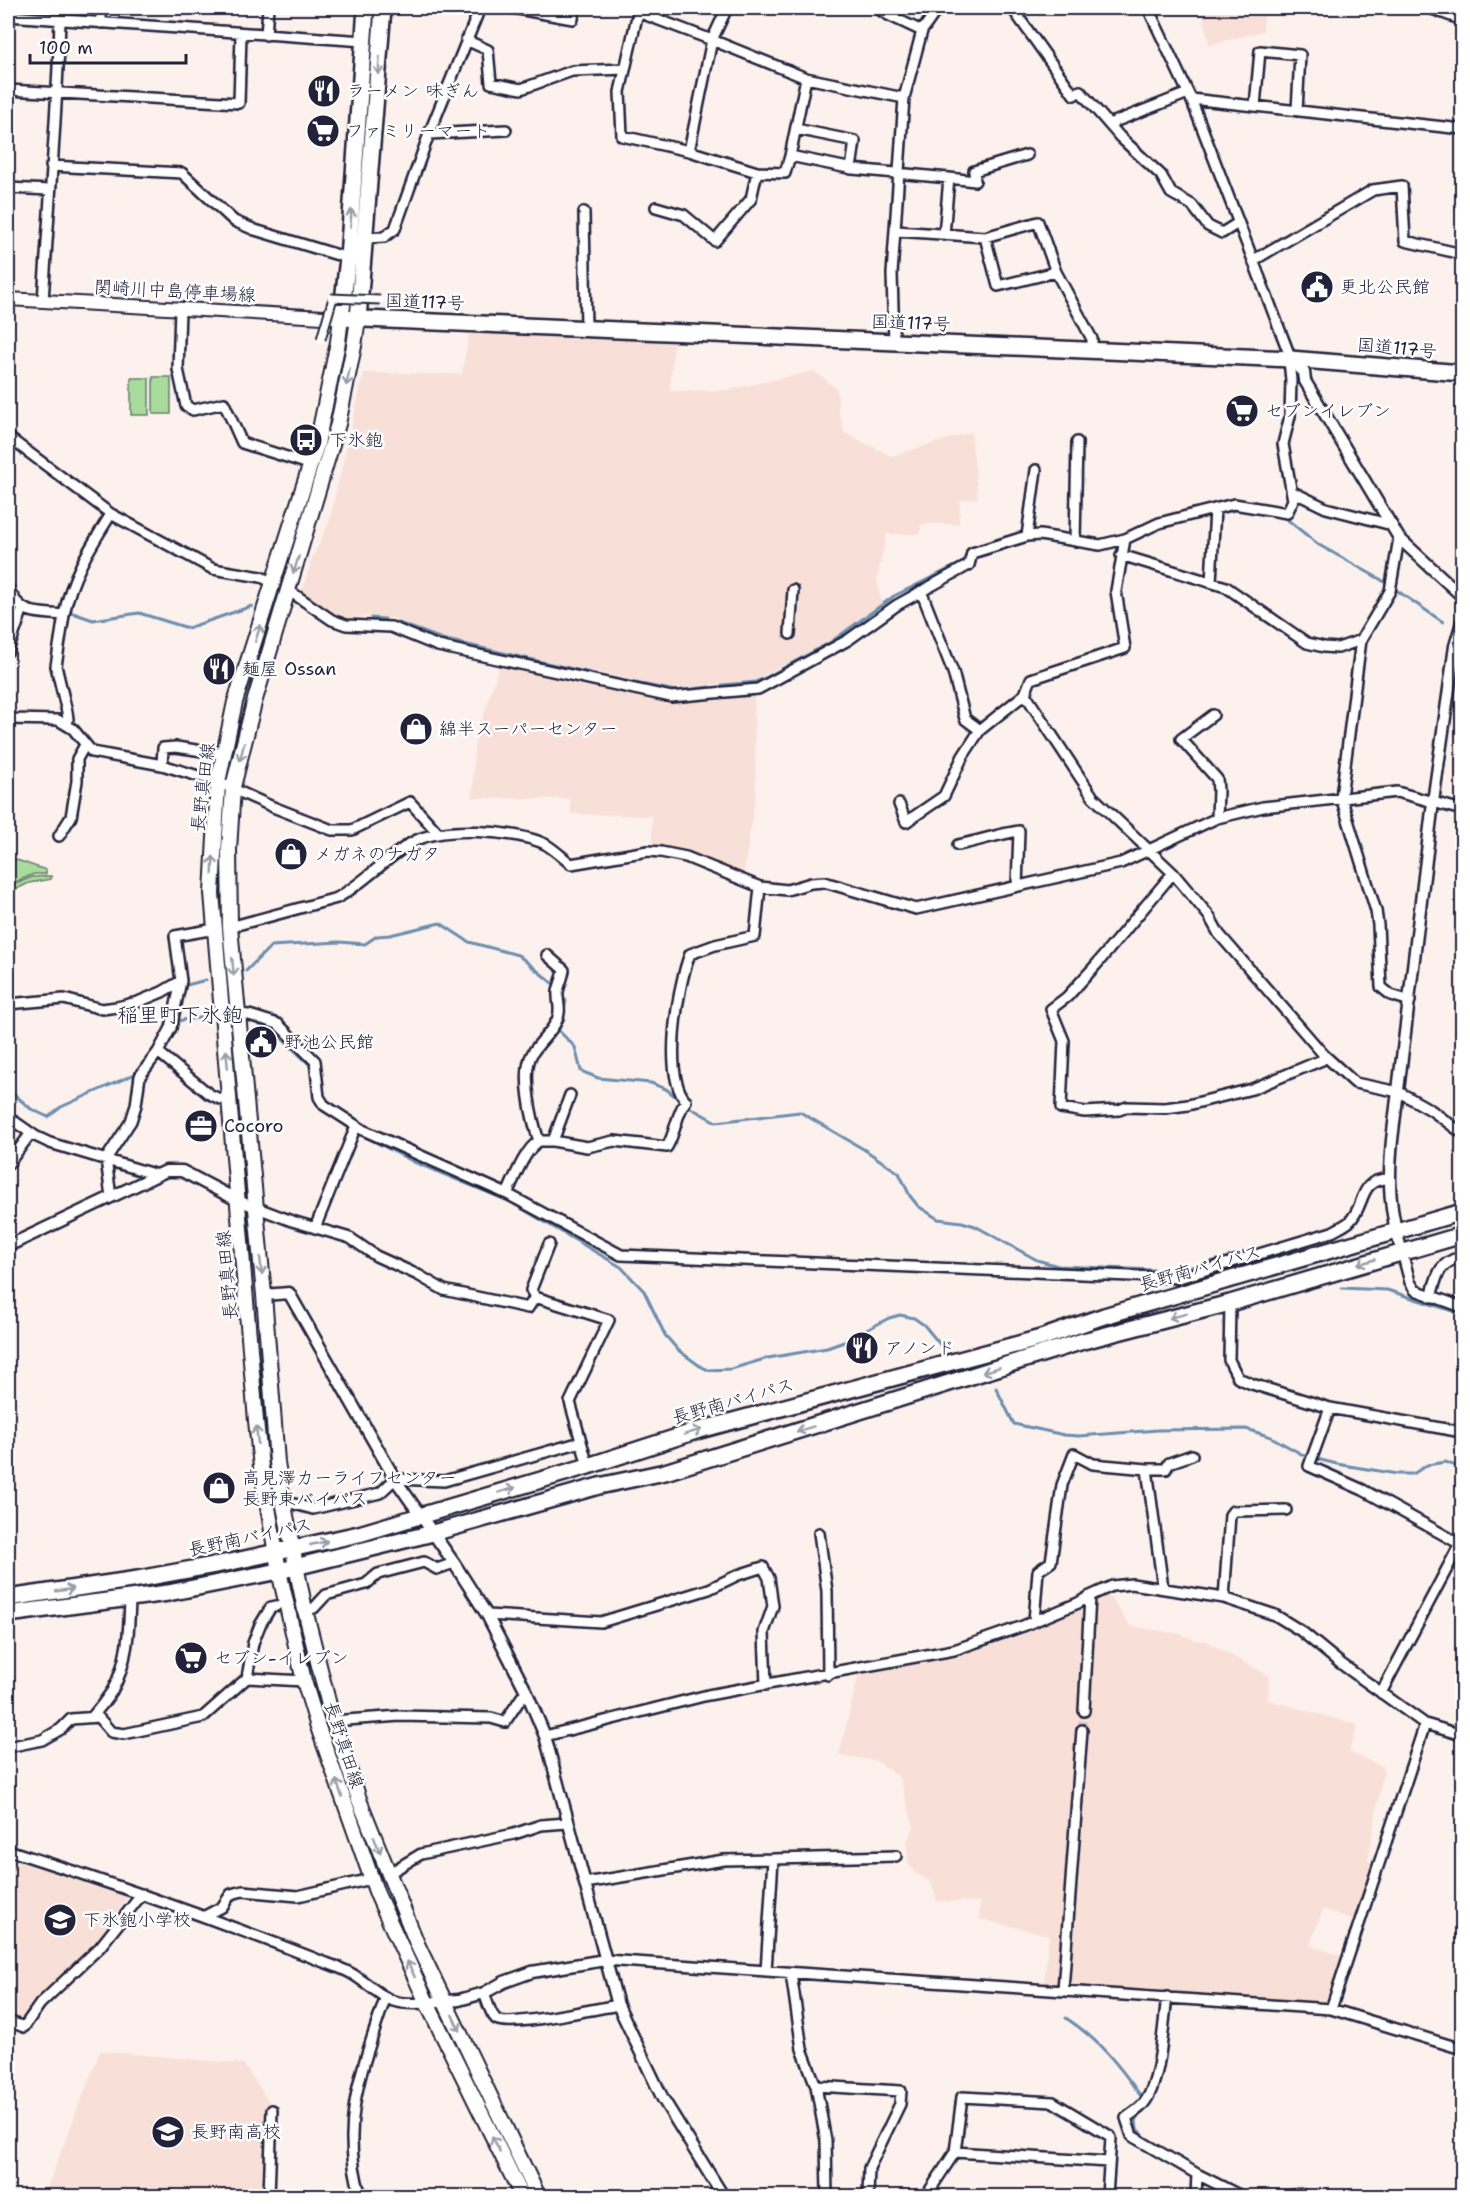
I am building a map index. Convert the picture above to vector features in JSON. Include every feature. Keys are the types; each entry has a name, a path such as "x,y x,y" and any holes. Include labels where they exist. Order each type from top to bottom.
{"highway":[{"path":"341,318 348,258 366,8"},
{"name":"国道117号","path":"358,319 383,8"},
{"name":"国道117号","path":"341,318 1290,359 1462,374"},
{"name":"長野南バイパス","path":"8,1598 138,1579 276,1553 359,1534 775,1408 1041,1338 1104,1316 1462,1212"},
{"path":"8,1614 130,1599 279,1571 433,1533 599,1486 665,1472 1083,1341 1230,1303 1462,1235"}],"main road":[{"name":"関崎川中島停車場線","path":"8,299 341,318"},
{"name":"長野真田線","path":"341,318 317,444 236,702 218,782 212,893 214,929 257,1432 279,1571 304,1681 318,1727 371,1879 427,2004 522,2196"},
{"name":"長野真田線","path":"358,319 338,424 254,703 233,787 229,850 230,927 264,1295 273,1419 283,1501 305,1610 333,1720 360,1802 418,1946 538,2196"}],"street":[{"path":"101,8 101,23"},
{"path":"266,34 268,8"},
{"path":"366,238 384,237 395,229 429,134 480,8"},
{"path":"512,8 573,19 574,8"},
{"path":"689,151 712,40 727,8"},
{"path":"877,8 922,31"},
{"path":"894,342 892,274 904,98 922,31 938,8"},
{"path":"1012,8 1074,95 1080,91 1109,124 1161,175 1171,193 1192,205 1208,226 1222,233 1238,223"},
{"path":"288,590 332,620 346,625 391,627 438,646 671,697 705,696 758,689 848,640 868,624 921,591 969,565 972,554 1027,536 1054,536 1100,545 1125,539 1159,523 1234,504 1287,513 1293,500 1283,444 1290,416 1290,359 1190,96 1148,8"},
{"path":"1429,8 1462,20"},
{"path":"806,78 785,172 758,172 689,151 622,136 620,92 638,12 806,78 904,98"},
{"path":"8,16 364,41"},
{"path":"43,301 60,20"},
{"path":"8,90 239,104 241,33"},
{"path":"466,40 488,50 492,83 512,89 521,89 572,71 625,69"},
{"path":"1255,106 1260,51 1270,52 1300,56 1297,111"},
{"path":"1109,124 1190,96 1255,106 1462,129"},
{"path":"796,129 855,141 851,169"},
{"path":"429,134 506,130"},
{"path":"790,156 851,169 975,181 974,171 1027,155"},
{"path":"51,166 182,172 234,221 255,230 348,258"},
{"path":"656,207 684,216 715,242 751,199 758,172"},
{"path":"944,235 949,178"},
{"path":"1254,260 1373,190 1402,186 1406,241 1462,254"},
{"path":"8,188 50,190"},
{"path":"584,212 586,328"},
{"path":"896,231 985,237 1038,222 1056,272 1092,339 1092,350"},
{"path":"985,237 998,286 1056,272"},
{"path":"321,339 332,298 380,300"},
{"path":"180,310 177,369 186,406 193,410 224,403 242,443 309,465"},
{"path":"1290,359 1304,372 1305,381 1399,538 1462,596"},
{"path":"8,437 111,514 213,569 261,577 274,584"},
{"path":"1075,540 1077,442"},
{"path":"1027,536 1036,470"},
{"path":"1293,492 1326,508 1392,525"},
{"path":"1211,582 1215,509"},
{"path":"66,724 67,712 56,666 68,594 86,553 111,514"},
{"path":"1399,538 1392,584 1361,640 1341,797 1376,911 1382,987 1391,994 1410,1001"},
{"path":"899,804 906,822 944,796 963,756 980,730 1024,694 1031,679 1125,648 1116,591 1125,539"},
{"path":"1121,555 1211,582 1233,592 1307,643 1338,648 1361,640"},
{"path":"8,587 14,602 31,612 64,615"},
{"path":"790,634 793,590"},
{"path":"921,591 953,672 965,718 980,730"},
{"path":"8,651 23,608"},
{"path":"1462,622 1455,646 1433,802 1388,1179 1395,1231 1410,1282 1415,1290 1462,1307"},
{"path":"1024,694 1093,797 1173,873 1209,916 1219,934 1324,1055 1355,1083 1399,1092 1431,1110 1462,1133"},
{"path":"1213,714 1181,739 1217,779 1217,818"},
{"path":"8,718 58,720 73,729 92,752 162,765 218,782 273,807 333,830 352,830 410,802 438,833"},
{"path":"59,836 71,817 77,781 77,759 85,745"},
{"path":"162,765 163,748 176,747 216,753"},
{"path":"230,927 337,898 352,889 411,842 438,833 467,831 525,838 546,845 570,864 648,851 661,852 686,857 760,887 787,890 824,882 916,909 1121,862 1217,818 1263,807 1397,792 1462,810"},
{"path":"958,845 1019,831 1017,886"},
{"path":"1173,873 1096,965 1067,997 1051,1009 1064,1041 1061,1108 1085,1112 1119,1110 1127,1107 1165,1108 1188,1105 1252,1089 1322,1060 1324,1055"},
{"path":"507,1194 527,1153 539,1141 587,1147 614,1141 667,1147 672,1138 681,1106 686,1101 676,1084 675,1047 676,1008 686,964 690,954 701,949 754,936 760,887"},
{"path":"111,1197 106,1159 131,1121 140,1076 158,1052 171,1028 181,981 175,936 214,929"},
{"path":"539,1141 529,1107 530,1057 557,1022 560,1012 558,992 563,982 564,970 547,955"},
{"path":"8,1004 64,999 102,1009 138,1002 181,981"},
{"path":"237,1014 249,1015 278,1024 315,1061 319,1096 324,1105 356,1126 507,1194 621,1255 1179,1278 1332,1232 1349,1222 1369,1184 1388,1179"},
{"path":"158,1052 209,1094 220,1099 230,1097"},
{"path":"553,1141 570,1095"},
{"path":"8,1117 50,1143 157,1175"},
{"path":"315,1228 356,1126"},
{"path":"8,1164 31,1133"},
{"path":"8,1246 166,1171 182,1171 256,1208 350,1238 376,1256 444,1290 528,1308 535,1297"},
{"path":"549,1244 531,1290 535,1297 609,1320 570,1402 588,1466"},
{"path":"1431,1297 1439,1269 1454,1259 1462,1257"},
{"path":"264,1295 289,1293 395,1479 454,1563 487,1615 527,1693 545,1736 618,2005 663,2099 723,2196"},
{"path":"1230,1303 1229,1360 1238,1378 1330,1408 1462,1432"},
{"path":"1330,1408 1309,1466 1363,1490 1461,1544 1381,1693"},
{"path":"283,1501 313,1509 380,1493 395,1479 444,1481 581,1442"},
{"path":"1034,1621 1038,1571 1051,1562 1062,1485 1074,1454 1093,1464 1147,1469 1166,1469 1169,1463 1192,1455"},
{"path":"1147,1469 1163,1588"},
{"path":"1224,1598 1230,1515 1233,1511 1286,1510"},
{"path":"819,1533 827,1591 828,1674"},
{"path":"305,1610 314,1608 326,1594 366,1584 378,1574 424,1562 437,1569 454,1563"},
{"path":"487,1615 601,1622 709,1590 738,1575 763,1567 769,1578 772,1606 764,1632 766,1684"},
{"path":"545,1736 708,1695 954,1650 1004,1634 1112,1586 1132,1584 1224,1598 1275,1615 1302,1631 1381,1693 1425,1724 1462,1735"},
{"path":"1084,1711 1090,1596"},
{"path":"92,1718 112,1692 120,1674 129,1638 130,1599"},
{"path":"8,1747 42,1740 61,1729 71,1719 98,1717 111,1732 124,1734 203,1718 247,1678 253,1643 260,1625 271,1607 276,1606"},
{"path":"247,1678 304,1681"},
{"path":"333,1720 400,1716 491,1718 505,1722 523,1695 527,1693"},
{"path":"1331,2009 1425,1724"},
{"path":"1063,1990 1082,1730"},
{"path":"388,1874 421,1854 514,1834 542,1825 567,1823"},
{"path":"8,1850 205,1916 352,1973 385,1999 404,2004 446,2002 484,1993 504,1982 532,1972 605,1960 1331,2009 1462,2049"},
{"path":"585,1883 724,1860 896,1856"},
{"path":"766,1971 773,1859"},
{"path":"205,1916 222,1906 231,1894 243,1891 298,1896 371,1879"},
{"path":"8,2021 24,2027 40,2004 100,1947 142,1894"},
{"path":"791,1973 802,2049 816,2086 826,2141 827,2196"},
{"path":"484,1993 494,2018 498,2020 528,2020 618,2005"},
{"path":"1167,1997 1159,2058 1150,2092 1144,2104 1126,2118 1132,2136 1197,2174 1241,2196"},
{"path":"361,2196 356,2181 351,2146 353,2106 385,1999"},
{"path":"816,2086 901,2091 900,2104 869,2168 868,2196"},
{"path":"926,2196 955,2152 962,2097 1053,2102 1112,2138 1108,2162 1107,2196"},
{"path":"269,2196 272,2110"},
{"path":"955,2152 1108,2162"},
{"path":"1196,2196 1197,2174"},
{"path":"1289,2196 1299,2194 1305,2196"}],"shaded area":[{"path":"1199,8 1265,8 1263,31 1209,45 1204,19"},
{"path":"513,333 674,340 670,391 728,390 814,371 837,389 839,412 845,433 891,456 971,432 978,498 960,500 959,524 921,524 920,534 887,534 877,579 882,606 853,625 838,639 754,680 672,689 452,640 429,634 396,619 372,616 342,618 301,594 312,559 329,522 364,373 462,374 469,334"},
{"path":"500,663 670,702 701,698 720,701 721,697 754,693 756,792 744,873 676,849 652,844 652,816 571,814 570,799 473,798 474,746"},
{"path":"1105,1593 1113,1600 1130,1626 1180,1634 1195,1640 1206,1641 1269,1676 1268,1700 1358,1725 1349,1752 1384,1767 1368,1861 1378,1865 1357,1921 1323,1909 1310,1945 1344,1957 1329,2000 1324,2004 1044,1984 1049,1935 979,1919 980,1902 937,1901 931,1882 914,1872 908,1863 907,1841 914,1827 899,1777 877,1761 839,1755 859,1673 961,1652 1024,1632"},
{"name":"下氷鉋小学校","path":"8,1857 129,1895 96,1944 33,2000 22,2018 8,2014"},
{"name":"長野南高校","path":"100,2051 244,2064 269,2102 265,2196 44,2196"}],"green space":[{"path":"8,8 94,8 93,18 8,10"},
{"path":"153,377 171,377 171,414 153,414"},
{"path":"131,378 149,378 149,415 131,415"},
{"path":"8,857 46,870 46,874 34,874 8,885"},
{"path":"51,876 51,879 29,883 8,893 8,887 32,877"}],"waterway":[{"path":"1220,513 1242,509"},
{"path":"1275,515 1284,517 1319,545 1380,579 1443,622"},
{"path":"1176,523 1208,516"},
{"path":"1142,536 1167,525"},
{"path":"979,557 1034,539 1076,546"},
{"path":"1106,548 1117,546"},
{"path":"722,685 755,682 765,678 831,642 894,596 967,560"},
{"path":"8,570 11,586"},
{"path":"70,612 93,620 139,613 188,628 252,606"},
{"path":"31,607 60,610"},
{"path":"371,618 385,619"},
{"path":"396,622 442,639 595,674"},
{"path":"611,678 676,691 709,687"},
{"path":"246,971 271,946 339,942 365,944 377,936 440,923 469,942 518,955 556,986"},
{"path":"183,986 206,980"},
{"path":"561,994 566,1001 559,1031 575,1047 581,1071 598,1078 651,1083 666,1089 689,1107 716,1122 800,1112 899,1173 910,1196 918,1206 938,1219 975,1226 1037,1260 1058,1266 1178,1271 1293,1239"},
{"path":"131,1008 150,1002"},
{"path":"175,1021 207,1017"},
{"path":"252,1021 277,1034 310,1065 312,1070"},
{"path":"8,1089 31,1109 48,1117 61,1107 135,1074 157,1045"},
{"path":"329,1113 347,1126"},
{"path":"364,1136 414,1162 509,1201 621,1267 644,1291 665,1335 678,1350 708,1370 731,1369 768,1358 827,1348 900,1315 914,1318 924,1325 943,1348"},
{"path":"1342,1288 1387,1290 1462,1314"},
{"path":"996,1388 1014,1424 1064,1435 1158,1430 1246,1429 1271,1437 1305,1456 1337,1464 1397,1474 1413,1474 1427,1465 1446,1462 1462,1469"},
{"path":"1066,2018 1107,2053 1140,2095"},
{"path":"1136,2120 1137,2129 1148,2140"},
{"path":"1174,2156 1227,2185 1249,2193 1267,2195 1301,2191 1314,2196"}],"tunnel":[{"path":"1082,1730 1084,1711"}],"place":[{"name":"ラーメン 味ぎん","path":"324,91"},
{"name":"ファミリーマート","path":"323,131"},
{"name":"更北公民館","path":"1317,287"},
{"name":"セブンイレブン","path":"1242,411"},
{"name":"下氷鉋","path":"306,440"},
{"name":"麺屋 Ossan","path":"219,669"},
{"name":"綿半スーパーセンター","path":"416,729"},
{"name":"メガネのナガタ","path":"291,854"},
{"name":"野池公民館","path":"261,1042"},
{"name":"Cocoro","path":"201,1126"},
{"name":"アノンド","path":"862,1348"},
{"name":"高見澤カーライフセンター 長野東バイパス","path":"219,1488"},
{"name":"セブン-イレブン","path":"191,1658"},
{"name":"下氷鉋小学校","path":"60,1920"},
{"name":"長野南高校","path":"168,2132"}],"district":[{"name":"稲里町下氷鉋","path":"180,1015"}]}
